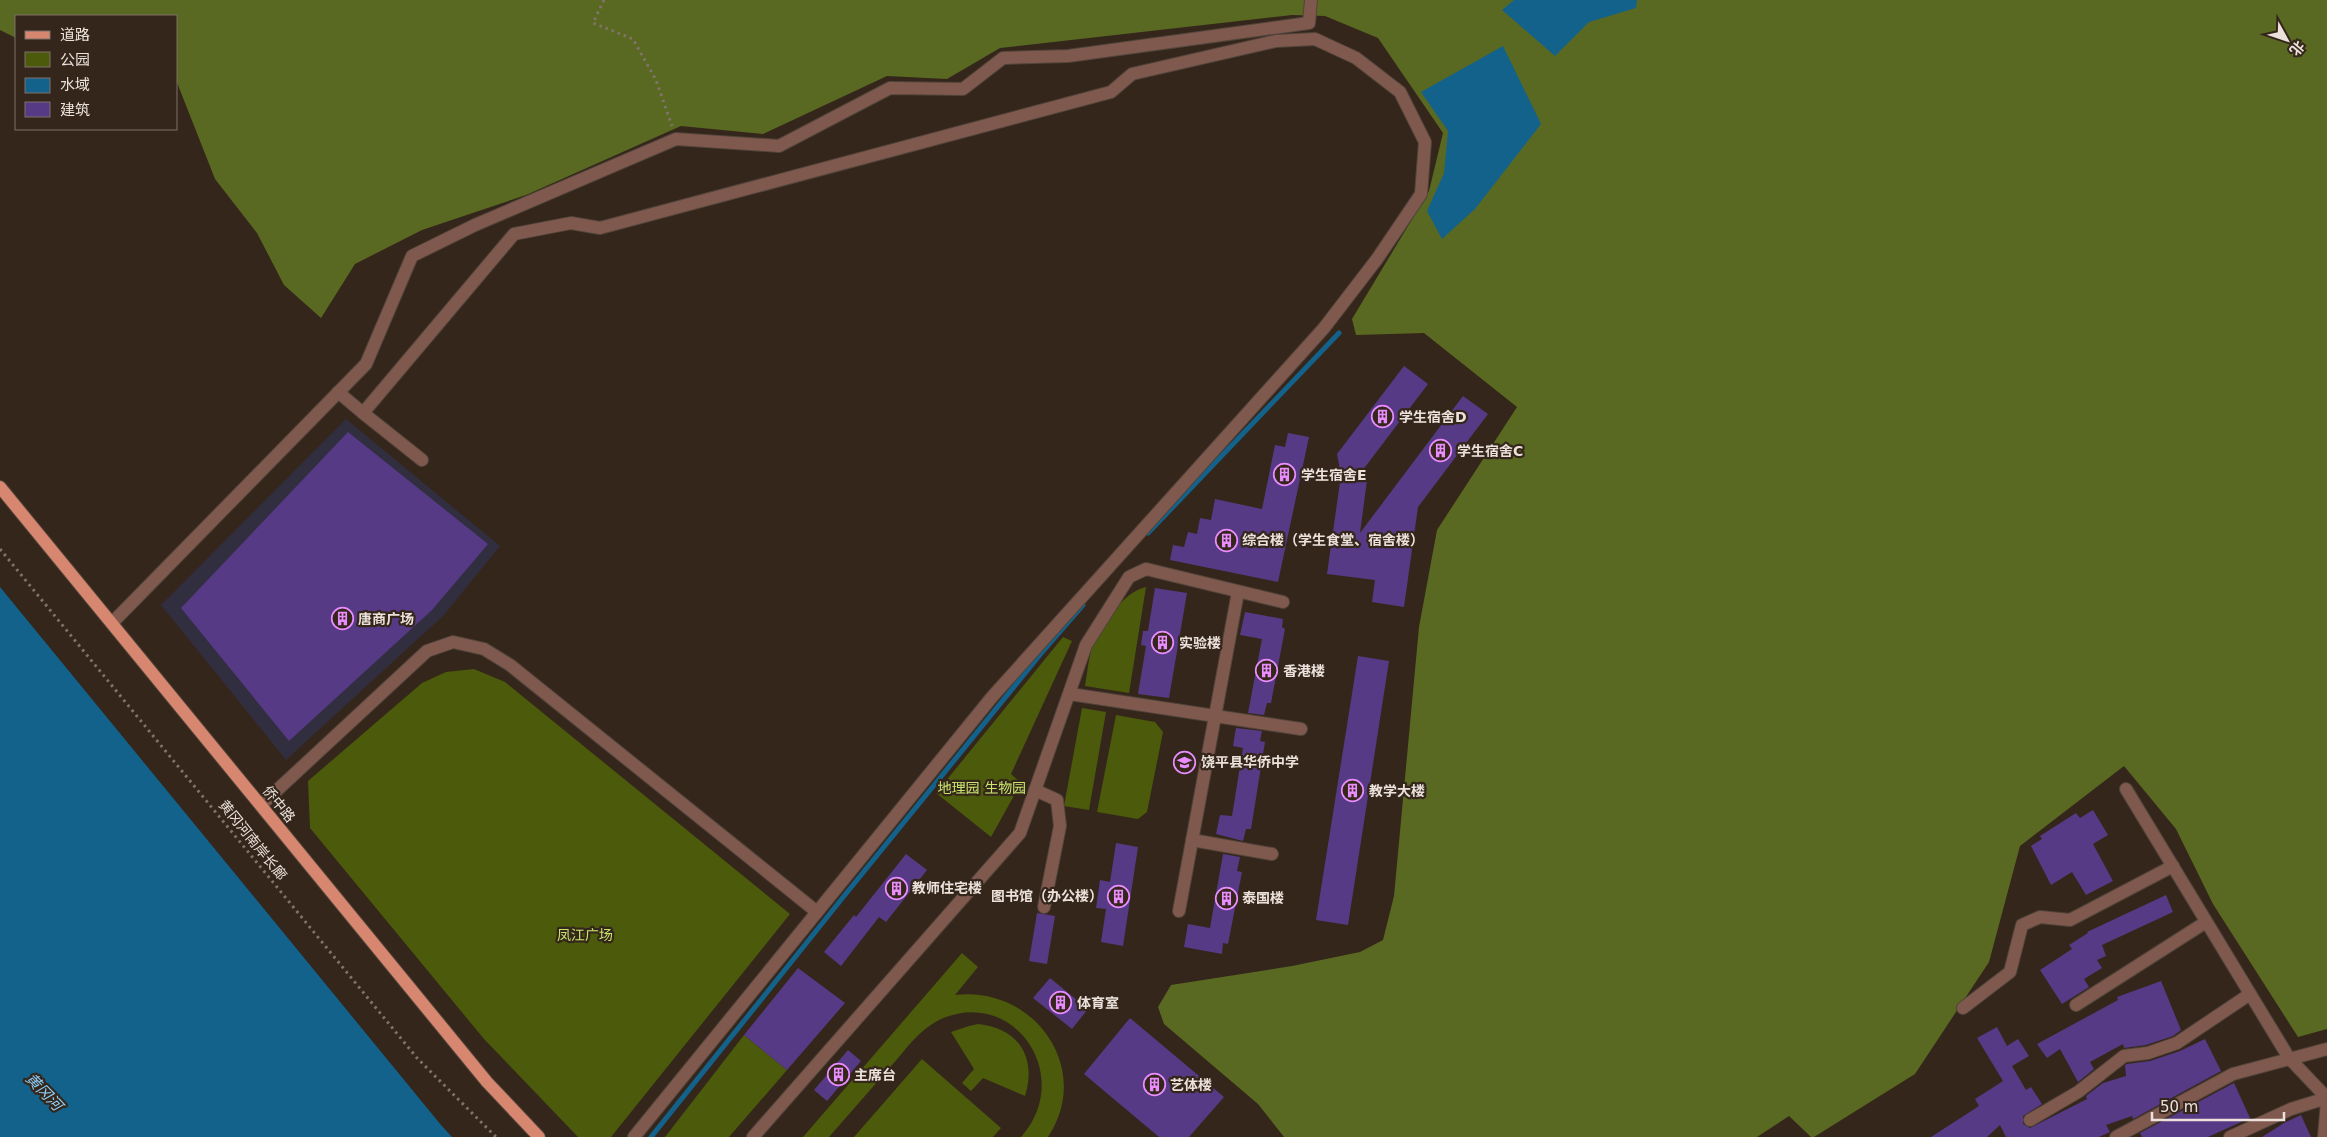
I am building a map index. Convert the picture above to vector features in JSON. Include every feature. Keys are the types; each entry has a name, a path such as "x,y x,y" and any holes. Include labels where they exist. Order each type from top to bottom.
{"main road":[{"name":"侨中路","path":"0,487 487,1082 539,1137"}],"street":[{"path":"112,623 366,364 412,256 476,225 676,139 779,146 890,88 963,89 1003,58 1068,56 1309,23 1311,0"},
{"path":"363,413 514,234 571,223 600,228 1111,92 1132,74 1276,41 1316,40 1356,58 1400,92 1425,142 1421,194 1377,258 1324,328 992,697 634,1137"},
{"path":"338,392 422,460"},
{"path":"753,1137 1020,833 1086,645 1129,577 1146,569 1282,602"},
{"path":"1179,911 1238,592"},
{"path":"260,805 427,651 453,642 484,648 510,665 817,912"},
{"path":"1070,694 1301,729"},
{"path":"2126,789 2289,1058 2327,1099 2324,1137"},
{"path":"1035,790 1057,800 1060,826 1044,907"},
{"path":"1192,840 1272,854"},
{"path":"1963,1008 2010,972 2022,924 2040,917 2070,920 2173,866"},
{"path":"2076,1004 2206,922"},
{"path":"2030,1120 2078,1092 2124,1056 2148,1054 2177,1043 2250,994"},
{"path":"2116,1137 2233,1074 2327,1049"},
{"path":"2230,1137 2291,1109 2327,1099"}],"path":[{"path":"604,0 593,23 634,39 656,80 676,139"},
{"name":"黄冈河南岸长廊","path":"0,549 417,1058 496,1137"}],"shaded area":[{"path":"346,419 500,546 444,615 286,760 161,605"}],"green space":[{"path":"0,0 2327,0 2327,1029 2298,1037 2213,904 2176,829 2124,766 2020,846 1989,962 1915,1074 1814,1137 1811,1137 1789,1116 1757,1137 1284,1137 1258,1104 1164,1024 1158,1007 1171,985 1292,966 1360,952 1383,940 1394,896 1419,627 1437,530 1517,407 1424,333 1356,335 1352,319 1429,191 1443,133 1378,38 1325,16 1292,15 1000,48 947,79 887,76 763,134 681,126 526,195 422,230 355,264 321,318 284,285 257,233 215,179 178,85 178,15 15,15 15,38 0,30"},
{"path":"1146,587 1129,693 1085,686 1091,651 1105,622 1120,603 1138,590"},
{"name":"地理园 生物园","path":"1063,637 1072,641 1011,774 1021,783 991,837 936,793"},
{"name":"凤江广场","path":"474,669 505,682 790,914 611,1137 578,1137 484,1039 310,828 308,781 422,683 446,672"},
{"path":"1082,708 1106,712 1089,810 1064,806"},
{"path":"1116,715 1155,722 1163,732 1147,812 1138,819 1097,812"},
{"path":"962,953 978,967 955,995 983,995 1009,1003 1031,1017 1048,1036 1059,1059 1064,1084 1060,1111 1048,1137 1021,1137 1036,1113 1042,1088 1038,1064 1028,1042 1012,1025 990,1015 966,1012 939,1020 919,1034 829,1137 803,1137"},
{"path":"978,1024 1004,1032 1021,1047 1028,1069 1025,1096 983,1078 971,1091 962,1083 974,1069 951,1032"},
{"path":"744,1035 787,1070 729,1137 665,1137"},
{"path":"922,1059 1001,1128 993,1137 854,1137"}],"water":[{"path":"1514,0 1637,0 1636,8 1589,22 1555,56 1502,10"},
{"path":"1503,46 1541,124 1475,209 1442,239 1427,211 1444,173 1448,131 1421,92"},
{"name":"黄冈河","path":"0,587 441,1125 452,1137 0,1137"}],"building":[{"path":"1404,366 1428,384 1356,479 1367,480 1360,533 1463,396 1488,414 1418,507 1404,607 1372,602 1375,580 1327,574 1341,475 1337,454"},
{"path":"348,432 488,544 432,610 289,741 181,608"},
{"path":"1288,433 1309,437 1278,582 1170,560 1173,545 1184,547 1188,532 1197,534 1200,518 1211,520 1215,499 1262,509 1275,445 1285,447"},
{"name":"实验楼","path":"1155,588 1187,593 1169,698 1138,694 1146,646 1141,645 1143,631 1148,631"},
{"name":"香港楼","path":"1245,612 1283,619 1282,627 1285,629 1271,703 1267,703 1264,715 1248,713 1262,639 1240,635"},
{"name":"教学大楼","path":"1358,656 1389,661 1348,925 1316,920"},
{"path":"1236,728 1262,731 1260,741 1265,742 1251,829 1246,829 1243,841 1216,834 1220,815 1232,816 1243,748 1233,746"},
{"path":"2093,810 2108,835 2093,844 2113,881 2086,895 2072,872 2051,885 2031,846 2042,839 2040,836 2076,813 2080,818"},
{"name":"图书馆（办公楼）","path":"1116,843 1138,847 1123,946 1101,942 1106,909 1096,908 1100,880 1110,882"},
{"path":"906,854 927,870 886,922 879,917 841,966 824,952 854,915 856,917"},
{"name":"泰国楼","path":"1223,854 1240,857 1237,871 1242,872 1228,944 1223,943 1222,954 1184,947 1188,924 1210,928"},
{"path":"2166,895 2173,912 2102,945 2106,956 2097,960 2102,968 2084,979 2089,987 2062,1004 2040,970 2072,949 2069,945 2087,932"},
{"path":"1037,913 1055,916 1047,964 1029,961"},
{"path":"798,968 845,1003 787,1070 744,1035"},
{"name":"体育室","path":"1050,978 1088,1009 1072,1029 1033,998"},
{"path":"2161,981 2181,1030 2173,1036 2146,1045 2124,1048 2123,1044 2090,1062 2094,1069 2078,1082 2060,1049 2047,1058 2037,1044 2118,1000 2117,997"},
{"name":"艺体楼","path":"1130,1018 1224,1097 1189,1137 1159,1137 1084,1074"},
{"path":"1997,1027 2007,1046 2018,1039 2029,1056 2012,1066 2026,1090 2031,1087 2042,1104 2023,1116 2023,1124 2030,1128 2087,1099 2086,1096 2103,1083 2126,1076 2125,1065 2150,1061 2180,1051 2205,1039 2221,1071 2133,1119 2132,1116 2106,1125 2110,1132 2099,1137 2006,1137 2000,1125 1987,1137 1931,1137 1979,1106 1975,1099 2003,1081 1977,1038"},
{"name":"主席台","path":"848,1050 861,1061 827,1101 814,1090"},
{"path":"2234,1083 2250,1118 2208,1137 2142,1137 2140,1133"},
{"path":"2301,1115 2311,1137 2262,1137 2284,1123"}],"waterway":[{"path":"1148,533 1339,333"},
{"path":"651,1137 844,896 1043,651 1083,605"}],"place":[{"name":"学生宿舍D","path":"1383,417"},
{"name":"学生宿舍C","path":"1441,451"},
{"name":"学生宿舍E","path":"1285,475"},
{"name":"综合楼（学生食堂、宿舍楼）","path":"1226,540"},
{"name":"唐商广场","path":"342,619"},
{"name":"实验楼","path":"1163,643"},
{"name":"香港楼","path":"1267,671"},
{"name":"饶平县华侨中学","path":"1185,762"},
{"name":"教学大楼","path":"1353,791"},
{"name":"教师住宅楼","path":"896,888"},
{"name":"图书馆（办公楼）","path":"1119,896"},
{"name":"泰国楼","path":"1226,898"},
{"name":"体育室","path":"1061,1003"},
{"name":"主席台","path":"838,1075"},
{"name":"艺体楼","path":"1154,1085"}]}
